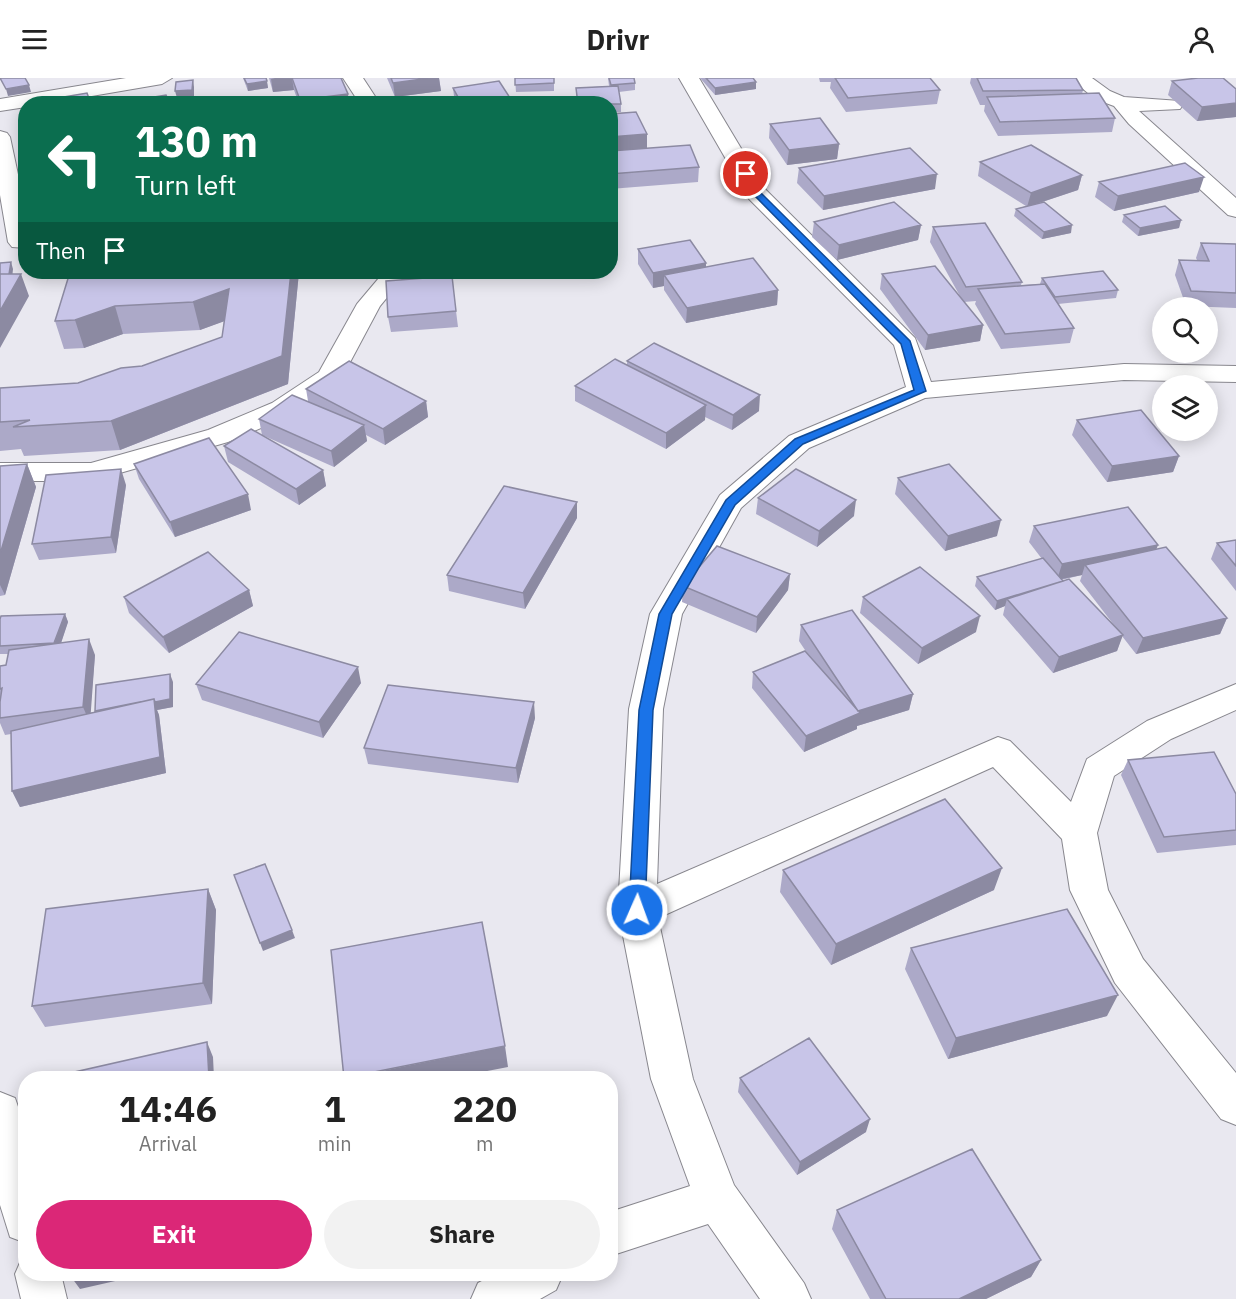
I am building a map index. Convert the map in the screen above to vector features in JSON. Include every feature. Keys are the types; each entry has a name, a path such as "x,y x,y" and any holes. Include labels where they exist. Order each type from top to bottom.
{"street":[{"path":"54,96 162,78"},
{"path":"353,78 365,96"},
{"path":"689,78 757,194 906,343 920,391"},
{"path":"1080,78 1105,99 1122,104 1173,105"},
{"path":"0,105 18,102"},
{"path":"1122,104 1136,120 1236,210"},
{"path":"0,137 18,232"},
{"path":"1214,188 1236,186"},
{"path":"0,472 92,472 218,436 282,409 330,377 369,304 390,279"},
{"path":"788,1299 717,1199 672,1079 637,910 646,710 666,614 730,502 799,442 920,391 1124,372 1236,374"},
{"path":"1236,696 1159,730 1098,768 1079,833 1089,890 1129,971 1236,1105"},
{"path":"637,910 998,750 1079,833"},
{"path":"0,1112 18,1187"},
{"path":"618,1231 717,1199"},
{"path":"40,1281 44,1299"},
{"path":"494,1299 527,1281"}],"building":[{"path":"0,78 25,78 29,85 6,89"},
{"path":"244,78 266,78 267,81 247,84"},
{"path":"292,78 341,78 348,94 332,96 299,96"},
{"path":"391,78 430,78 393,83"},
{"path":"515,78 554,78 554,83 515,85"},
{"path":"609,78 634,78 635,83 611,85"},
{"path":"706,78 753,78 756,82 715,88"},
{"path":"835,78 930,78 940,90 848,98"},
{"path":"977,78 1076,78 1083,90 983,91"},
{"path":"1223,78 1236,89 1236,103 1202,107 1172,81"},
{"path":"193,80 192,90 175,91 176,82"},
{"path":"499,81 509,96 458,96 453,88"},
{"path":"618,86 621,104 618,104 618,96 577,96 576,88"},
{"path":"87,93 88,96 69,96"},
{"path":"1099,93 1115,118 1000,122 987,97"},
{"path":"636,112 647,134 618,136 618,113"},
{"path":"820,118 839,144 789,150 770,124"},
{"path":"690,145 699,167 618,173 618,150"},
{"path":"1031,145 1082,175 1031,193 980,162"},
{"path":"910,148 937,174 824,196 799,168"},
{"path":"1185,163 1204,177 1118,196 1099,182"},
{"path":"894,202 921,225 839,245 814,222"},
{"path":"1044,202 1072,225 1044,232 1016,209"},
{"path":"1165,206 1181,220 1140,228 1124,215"},
{"path":"985,223 1022,282 966,287 933,227"},
{"path":"690,240 706,263 653,273 638,249"},
{"path":"1201,243 1236,244 1236,293 1191,291 1179,260 1209,261"},
{"path":"753,258 778,290 687,308 664,275"},
{"path":"11,262 9,274 0,274 0,263"},
{"path":"935,266 983,325 928,335 882,274"},
{"path":"1103,271 1118,290 1055,297 1042,278"},
{"path":"0,274 18,274 18,279 0,311"},
{"path":"68,279 290,279 282,356 111,421 13,427 30,420 0,422 0,388 78,383 121,368 142,366 222,337 229,289 193,302 115,306 75,320 55,321"},
{"path":"452,279 456,311 388,317 386,281"},
{"path":"1045,284 1074,328 1005,334 978,289"},
{"path":"654,343 760,395 733,415 627,361"},
{"path":"615,359 706,405 666,433 575,386"},
{"path":"349,361 426,401 383,429 306,389"},
{"path":"292,395 364,425 331,451 259,419"},
{"path":"1141,410 1152,423 1152,441 1167,441 1179,456 1112,466 1077,420"},
{"path":"251,429 323,470 296,489 224,446"},
{"path":"209,438 248,494 170,522 134,464"},
{"path":"27,464 0,554 0,466"},
{"path":"949,464 1001,520 948,536 898,478"},
{"path":"121,469 111,537 32,544 46,475"},
{"path":"796,469 856,500 819,531 758,498"},
{"path":"504,486 577,502 523,593 447,575"},
{"path":"1128,507 1158,545 1062,564 1034,526"},
{"path":"1236,540 1236,566 1217,543"},
{"path":"717,546 790,574 757,617 683,586"},
{"path":"1166,547 1227,618 1143,638 1085,565"},
{"path":"208,552 249,590 163,637 124,597"},
{"path":"1043,558 1063,581 997,601 977,577"},
{"path":"920,567 980,616 922,648 863,597"},
{"path":"1069,579 1123,635 1059,657 1007,599"},
{"path":"852,610 913,694 858,711 801,625"},
{"path":"65,614 54,643 0,646 1,616"},
{"path":"239,632 358,667 319,722 196,684"},
{"path":"89,639 83,707 0,718 2,688 0,689 0,666 6,665 9,650"},
{"path":"805,651 860,713 806,736 753,672"},
{"path":"170,674 170,699 155,702 154,699 95,711 96,685"},
{"path":"388,685 534,702 516,768 364,748"},
{"path":"154,699 160,757 12,791 11,731"},
{"path":"1214,752 1236,794 1236,830 1164,837 1128,760"},
{"path":"945,799 1002,868 836,944 783,870"},
{"path":"265,864 292,930 260,943 234,875"},
{"path":"208,889 203,983 32,1006 46,909"},
{"path":"1067,909 1118,995 956,1038 911,948"},
{"path":"482,922 505,1046 379,1071 343,1071 331,950"},
{"path":"809,1038 870,1119 800,1162 740,1078"},
{"path":"207,1042 209,1071 79,1071"},
{"path":"972,1149 1041,1260 959,1299 886,1299 837,1210"}],"route":[{"path":"637,910 646,710 666,614 730,502 799,442 920,391 906,343 757,194 746,174"}]}
